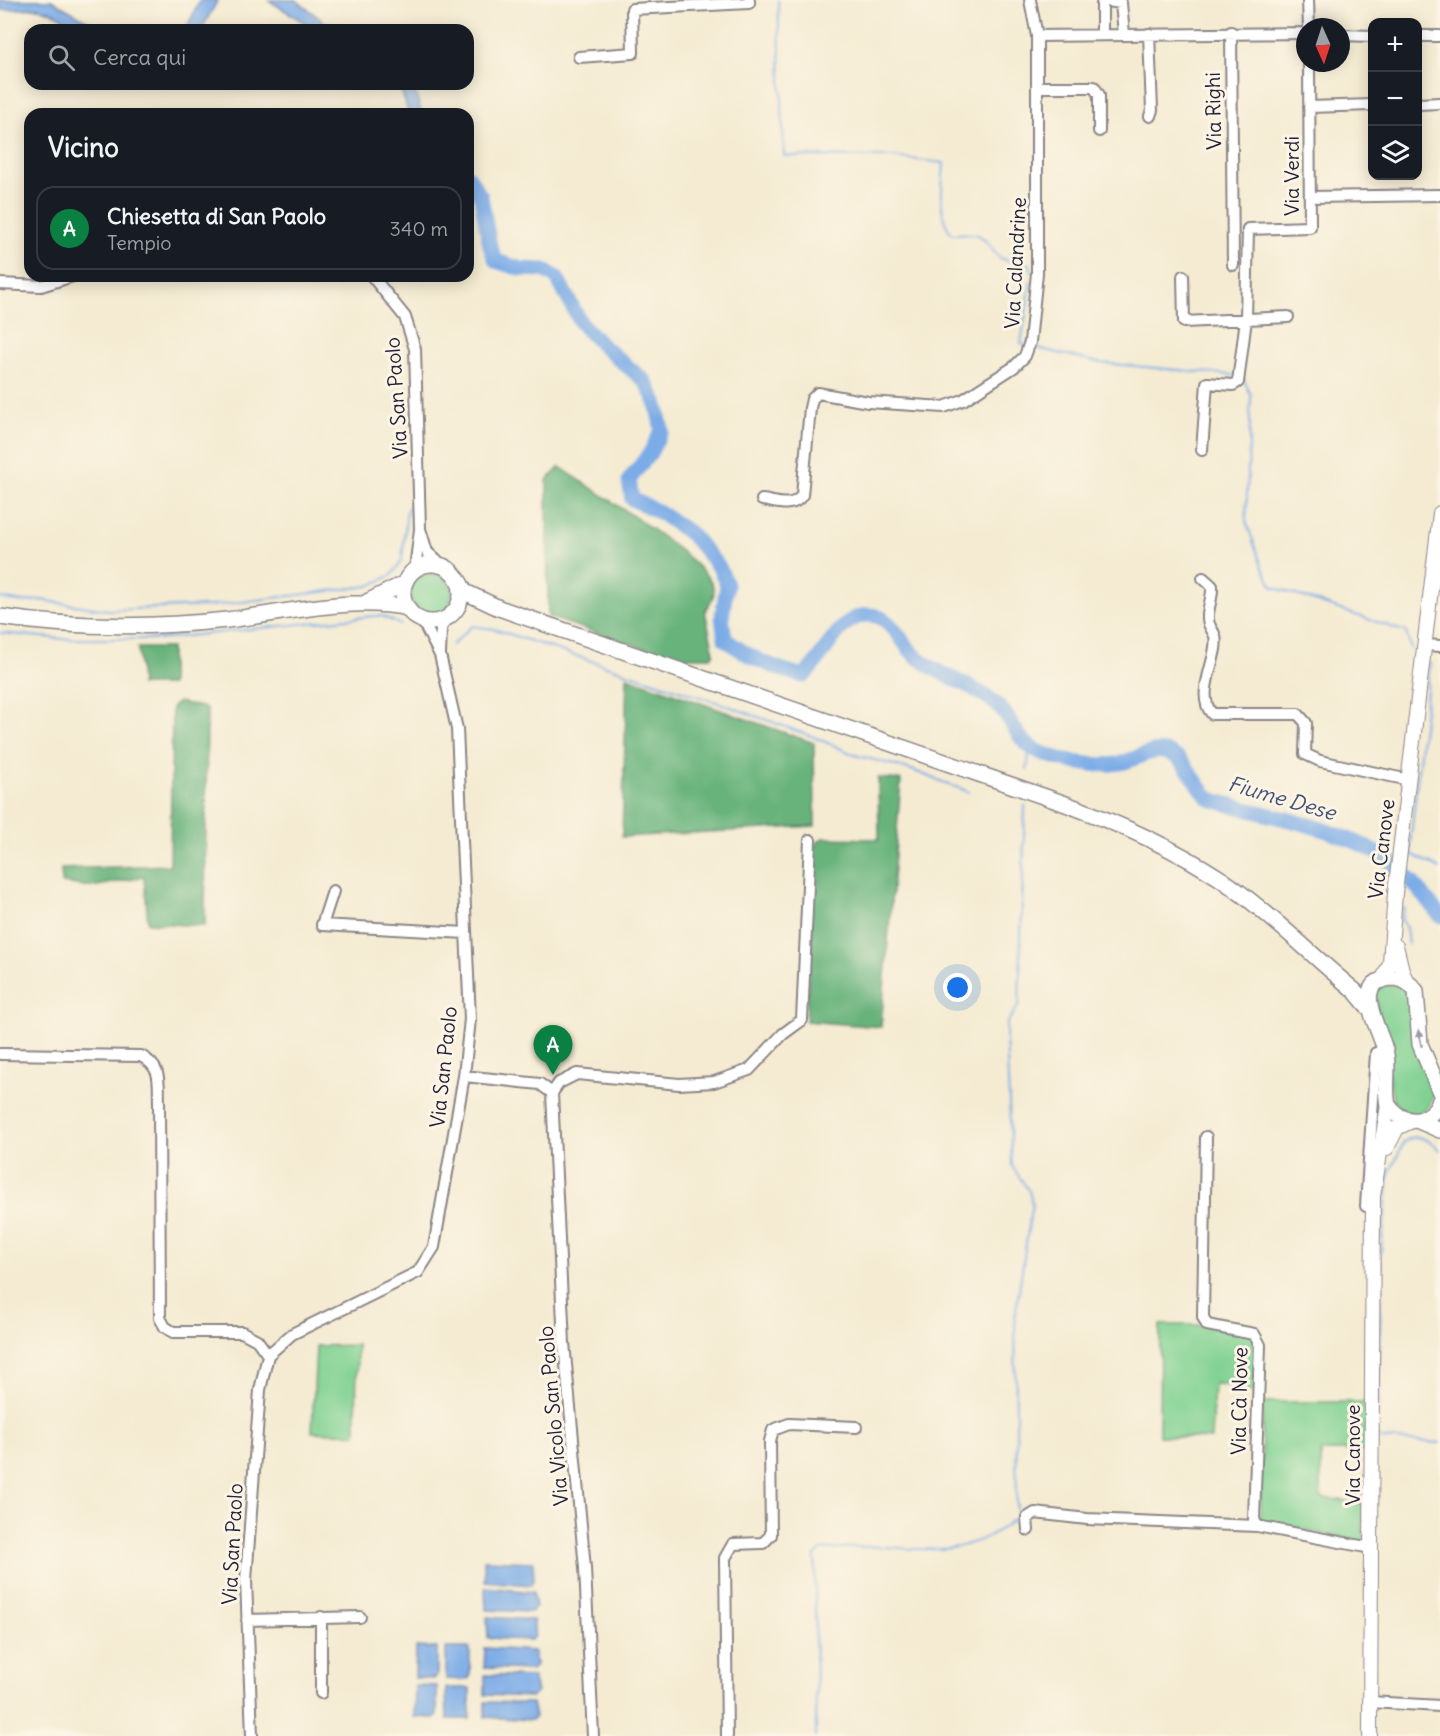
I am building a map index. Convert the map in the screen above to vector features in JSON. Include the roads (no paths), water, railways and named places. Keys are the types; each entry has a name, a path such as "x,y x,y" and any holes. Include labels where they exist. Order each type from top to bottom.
{"main road":[{"path":"408,608 403,591 405,583 415,569 432,564 441,565 458,579 465,592 499,608 1063,803 1124,827 1179,854 1222,880 1279,924 1364,1000 1386,1050 1388,1105 1398,1116 1440,1130"},
{"path":"449,615 461,596 458,579"},
{"path":"367,602 405,583"},
{"path":"0,616 69,625 167,624 224,620 367,602 408,608 422,620 430,622 449,615 499,608"},
{"path":"1320,963 1359,983 1379,983 1394,978 1408,983 1418,998 1417,1023 1420,1044 1440,1101 1431,1114 1415,1121"},
{"path":"1369,1008 1370,995 1379,983"}],"street":[{"path":"579,57 633,52 632,9 749,3 749,0"},
{"name":"Via Calandrine","path":"762,500 790,504 798,501 802,495 810,408 812,399 818,393 868,402 944,406 963,400 1014,367 1029,346 1036,273 1037,87 1037,36 1030,0"},
{"path":"1308,0 1309,18"},
{"path":"1102,34 1101,9 1102,4 1107,1 1121,3 1124,34"},
{"name":"Via Righi","path":"1231,32 1233,265"},
{"path":"1037,36 1296,33"},
{"path":"1149,34 1152,110 1150,116"},
{"path":"1350,35 1368,36"},
{"path":"1422,36 1440,36"},
{"name":"Via Verdi","path":"1233,229 1310,227 1309,72"},
{"path":"1037,87 1094,87 1099,95 1099,131"},
{"path":"1422,104 1440,103"},
{"path":"1309,107 1368,105"},
{"path":"1310,197 1440,195"},
{"path":"1202,450 1207,383 1233,385 1238,382 1246,319 1248,229"},
{"path":"1183,276 1184,322 1288,317"},
{"path":"0,284 41,286 54,282"},
{"name":"Via San Paolo","path":"377,282 405,317 415,349 420,529 415,569"},
{"name":"Via Canove","path":"1379,983 1390,963 1395,893 1440,513"},
{"name":"Via San Paolo","path":"420,529 427,552 441,565"},
{"name":"Via Canove","path":"1203,578 1212,586 1213,598 1208,618 1210,630 1215,636 1205,698 1212,714 1298,714 1306,723 1305,754 1320,761 1409,780"},
{"name":"Via San Paolo","path":"440,655 441,629 449,615"},
{"name":"Via San Paolo","path":"252,1736 246,1580 260,1390 268,1354 292,1334 398,1284 418,1272 427,1261 434,1247 464,1076 470,1019 457,729 440,655 422,620"},
{"path":"1425,645 1440,646"},
{"path":"464,1076 540,1084 552,1093 559,1083 577,1074 679,1084 714,1082 749,1070 783,1034 802,1020 810,840"},
{"path":"333,891 322,925 466,933"},
{"name":"Via Canove","path":"1392,923 1400,963 1408,983"},
{"path":"1367,1235 1367,1171 1373,1125 1373,1069 1376,1053 1386,1050"},
{"path":"0,1054 141,1056 155,1064 158,1071 159,1104 160,1318 165,1327 173,1332 242,1332 256,1340 268,1354"},
{"name":"Via Vicolo San Paolo","path":"552,1093 564,1343 585,1568 593,1736"},
{"name":"Via Canove","path":"1370,1736 1373,1196 1388,1105"},
{"name":"Via Canove","path":"1376,1175 1393,1133 1403,1124 1415,1121"},
{"name":"Via Cà Nove","path":"1206,1137 1203,1317 1207,1325 1254,1334 1260,1345 1254,1519 1257,1527"},
{"path":"726,1736 725,1558 733,1544 763,1543 771,1535 770,1441 772,1430 789,1424 856,1427"},
{"path":"1028,1530 1027,1518 1035,1514 1087,1520 1257,1527 1371,1548"},
{"path":"321,1617 321,1693"},
{"path":"247,1620 360,1617"},
{"path":"1370,1702 1440,1706"}],"water":[{"path":"0,0 51,0 93,24 70,24 56,14 39,8 0,10"},
{"path":"200,0 218,0 204,24 188,24"},
{"path":"268,0 296,0 326,23 331,24 306,24"},
{"path":"401,90 415,90 420,108 407,108"},
{"path":"484,1560 533,1562 534,1579 531,1585 485,1581"},
{"path":"485,1587 533,1592 536,1607 531,1612 486,1610"},
{"path":"487,1617 533,1620 535,1636 531,1640 488,1638"},
{"path":"416,1647 437,1648 437,1676 434,1679 415,1678"},
{"path":"446,1648 470,1648 470,1677 467,1680 446,1679"},
{"path":"485,1648 534,1651 536,1665 531,1670 484,1668"},
{"path":"485,1675 533,1677 537,1692 532,1697 485,1695"},
{"path":"415,1685 437,1686 437,1715 434,1718 414,1717"},
{"path":"446,1688 470,1688 470,1719 447,1719"},
{"path":"485,1702 532,1703 535,1717 532,1720 485,1717"}],"waterway":[{"path":"778,0 784,156 892,157 944,163 942,209 952,234 978,235 1000,258 1027,263 1032,272"},
{"name":"Fiume Dese","path":"474,186 481,197 490,246 496,261 521,269 544,270 557,278 581,323 604,347 645,381 656,402 662,430 650,453 629,480 632,499 659,512 691,534 719,567 727,585 722,617 725,639 762,662 803,676 847,623 867,615 876,616 889,624 911,651 927,665 992,700 1023,740 1041,753 1063,760 1099,765 1121,763 1153,752 1166,752 1178,758 1210,799 1321,829 1363,845 1382,856 1406,876 1440,916"},
{"path":"1026,345 1021,344 1031,281"},
{"path":"1032,347 1101,363 1233,375"},
{"path":"1242,376 1251,395 1246,521 1262,566 1273,587 1406,632 1411,649"},
{"path":"0,598 22,602 40,600 108,610 210,606 369,586 392,575 402,560 407,509 413,505"},
{"path":"0,633 63,639 159,639 374,616 382,616 401,625"},
{"path":"452,645 472,626 494,629 728,706 814,737 855,755 909,769 969,792"},
{"path":"1411,859 1411,836 1430,663"},
{"path":"1027,770 1030,747"},
{"path":"816,1736 815,1556 821,1550 854,1547 923,1549 955,1547 985,1538 1017,1517 1015,1317 1032,1203 1029,1191 1012,1166 1006,1036 1007,1023 1019,1005 1025,805"},
{"path":"1410,853 1440,869"},
{"path":"1404,908 1401,918 1406,928 1408,944"},
{"path":"1381,1253 1389,1174 1404,1142 1418,1137 1440,1150"},
{"path":"1379,1405 1381,1261"},
{"path":"1378,1436 1380,1439 1440,1443"}],"place":[{"name":"Chiesetta di San Paolo","path":"553,1075"}]}
